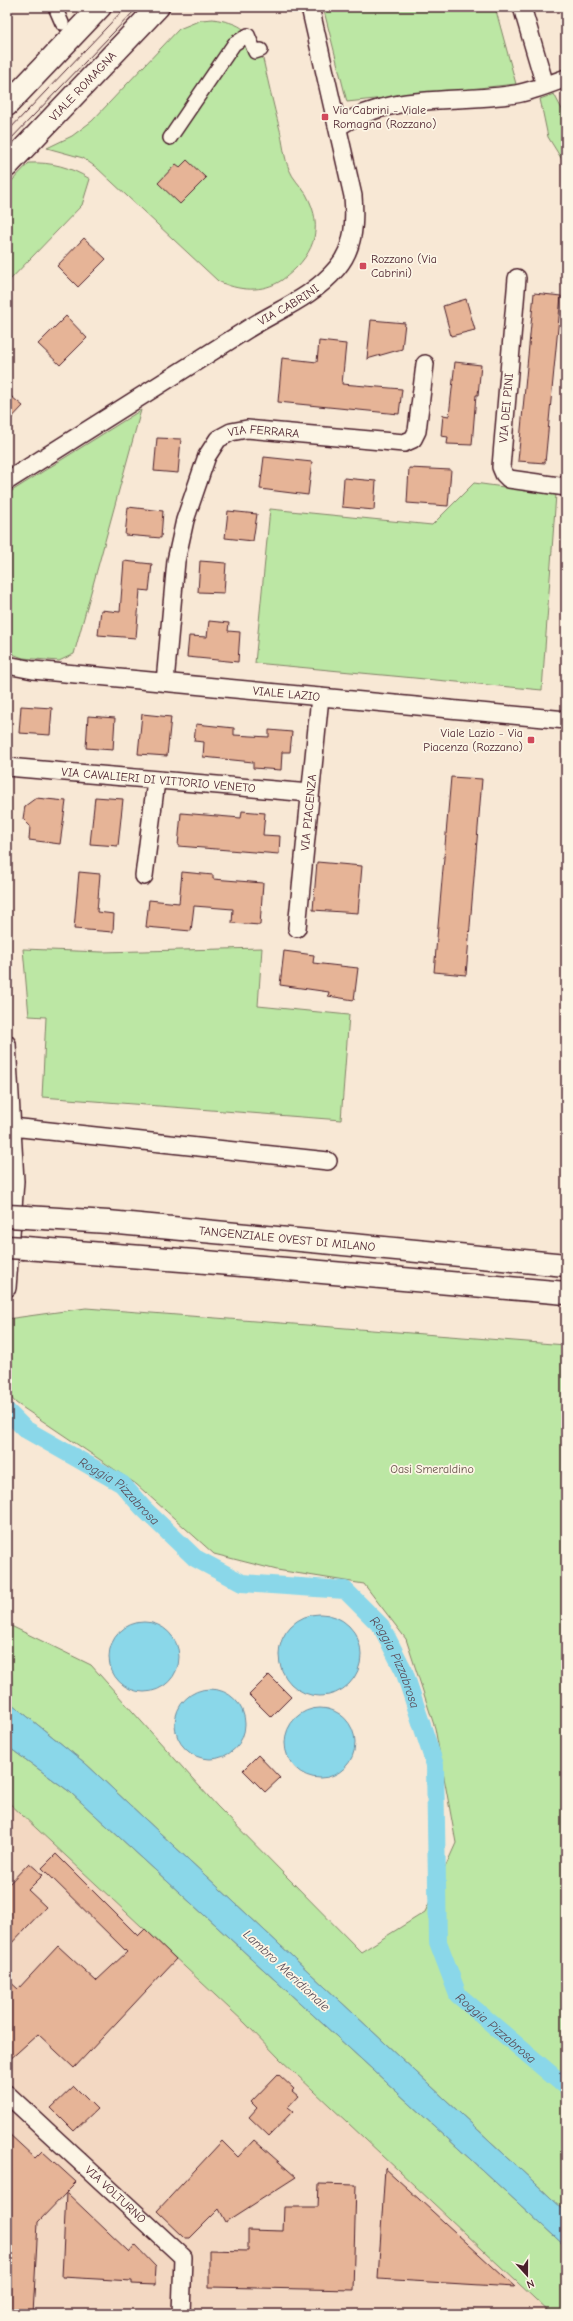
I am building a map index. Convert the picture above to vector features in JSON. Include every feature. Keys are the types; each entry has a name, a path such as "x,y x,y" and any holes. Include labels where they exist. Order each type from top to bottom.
{"main road":[{"path":"7,105 100,7"},
{"name":"VIALE ROMAGNA","path":"7,166 158,7"},
{"name":"TANGENZIALE OVEST DI MILANO","path":"17,1216 108,1222 566,1265"},
{"path":"16,1248 194,1260 566,1294"}],"street":[{"path":"54,7 62,23"},
{"name":"VIA CABRINI","path":"7,481 246,330 298,301 338,267 349,247 355,225 353,196 310,7"},
{"path":"522,7 545,85"},
{"path":"170,138 234,44 248,35 256,52 261,50"},
{"path":"338,127 354,116 379,108 400,104 517,94 566,78"},
{"name":"VIA DEI PINI","path":"517,278 501,467 504,474 510,479 566,487"},
{"name":"VIA FERRARA","path":"165,682 176,561 180,538 207,456 218,439 231,432 247,429 404,443 412,439 417,431 425,364"},
{"name":"VIALE LAZIO","path":"7,665 33,670 566,720"},
{"name":"VIA PIACENZA","path":"297,928 320,697"},
{"name":"VIA CAVALIERI DI VITTORIO VENETO","path":"7,767 156,781 310,793"},
{"path":"144,876 156,781"},
{"path":"7,1044 12,1127 10,1151 15,1182 7,1288"},
{"path":"12,1127 328,1161"},
{"name":"VIA VOLTURNO","path":"7,2094 183,2257 181,2314"}],"shaded area":[{"path":"7,1801 245,2023 280,2059 551,2314 7,2314"}],"green space":[{"path":"323,7 495,7 516,84 347,102"},
{"path":"213,19 230,22 242,28 251,36 261,50 287,164 292,176 306,194 312,207 315,220 313,242 308,253 301,262 282,280 259,289 242,289 218,281 97,168 83,158 47,148 72,136 92,121 179,29 201,20"},
{"path":"554,94 566,117 566,166 548,137 540,99"},
{"path":"29,163 45,163 61,166 90,179 82,205 7,283 7,186"},
{"path":"141,410 74,654 59,661 23,658 7,652 7,494"},
{"path":"474,483 556,494 542,690 255,663 270,509 432,525"},
{"path":"262,948 258,1006 349,1015 341,1120 42,1097 46,1017 29,1016 23,949 102,952"},
{"name":"Oasi Smeraldino","path":"86,1308 566,1345 566,2212 85,1763 7,1700 7,1624 91,1665 217,1806 361,1952 425,1912 456,1843 435,1728 406,1639 364,1584 277,1570 214,1554 136,1484 16,1403 7,1393 7,1319"},
{"path":"7,1746 70,1792 566,2247 566,2314 551,2314 280,2059 245,2023 7,1801"}],"water":[{"path":"320,1614 336,1617 349,1626 358,1639 361,1655 358,1671 349,1684 336,1693 320,1696 304,1693 291,1684 282,1671 279,1655 282,1639 291,1626 304,1617"},
{"path":"144,1622 157,1625 169,1632 176,1644 179,1657 176,1670 169,1682 157,1689 144,1692 131,1689 119,1682 112,1670 109,1657 112,1644 119,1632 131,1625"},
{"path":"210,1689 223,1692 235,1699 242,1711 245,1724 242,1737 235,1749 223,1756 210,1759 197,1756 185,1749 178,1737 175,1724 178,1711 185,1699 197,1692"},
{"name":"Lambro Meridionale","path":"7,1700 85,1763 566,2212 566,2247 70,1792 7,1746"},
{"path":"320,1708 333,1711 345,1718 352,1730 355,1743 352,1756 345,1768 333,1775 320,1778 307,1775 295,1768 288,1756 285,1743 288,1730 295,1718 307,1711"}],"building":[{"path":"187,160 206,178 180,204 158,183 176,164 180,167"},
{"path":"84,238 106,259 78,287 57,266"},
{"path":"534,293 561,296 545,463 518,461"},
{"path":"466,299 475,330 451,336 443,306"},
{"path":"66,316 87,338 60,365 38,344"},
{"path":"371,320 405,323 402,349 367,359"},
{"path":"319,341 346,344 342,384 402,389 399,414 278,402 282,358 317,362"},
{"path":"455,362 481,365 478,395 476,395 472,445 447,444 448,437 441,436 443,415 449,416"},
{"path":"7,393 23,406 7,423"},
{"path":"157,438 181,439 178,473 154,471"},
{"path":"264,457 312,462 308,495 260,489"},
{"path":"409,468 451,470 448,506 407,503"},
{"path":"344,478 376,481 374,510 342,507"},
{"path":"128,507 163,511 161,538 125,535"},
{"path":"228,511 257,514 253,541 225,538"},
{"path":"124,561 152,564 149,591 140,590 136,638 98,635 101,610 120,612"},
{"path":"200,561 226,563 224,593 198,592"},
{"path":"209,621 229,623 228,631 240,632 238,662 187,657 189,636 207,637"},
{"path":"21,706 52,708 50,735 19,733"},
{"path":"142,714 171,717 167,756 138,754"},
{"path":"88,716 115,718 113,750 86,748"},
{"path":"196,724 234,728 234,735 269,737 269,730 292,732 290,752 282,752 281,770 253,768 253,762 203,757 204,742 194,741"},
{"path":"451,777 482,779 466,975 434,972"},
{"path":"95,797 123,799 118,846 90,844"},
{"path":"36,798 66,801 60,844 29,840 30,826 23,819 25,806"},
{"path":"242,811 265,813 263,835 280,836 279,854 178,846 181,813 241,818"},
{"path":"317,862 362,866 358,913 313,910"},
{"path":"79,872 100,874 97,912 114,914 113,932 74,929"},
{"path":"182,872 213,875 213,879 263,883 260,925 232,923 233,909 194,906 191,931 146,927 149,900 179,903"},
{"path":"284,951 314,955 313,963 358,968 354,1000 328,996 329,992 280,985"},
{"path":"269,1675 291,1697 271,1717 249,1695"},
{"path":"258,1755 280,1778 265,1792 243,1770"},
{"path":"56,1854 138,1936 145,1929 176,1959 74,2068 38,2034 7,2062 7,1979 18,1989 58,1946 96,1981 127,1952 42,1868"},
{"path":"29,1863 43,1875 28,1890 46,1907 7,1948 7,1886"},
{"path":"278,2074 294,2089 292,2091 298,2096 288,2107 293,2111 269,2136 249,2117 257,2108 251,2102"},
{"path":"74,2086 97,2109 74,2131 51,2108"},
{"path":"7,2132 35,2158 42,2151 76,2182 66,2192 129,2252 135,2245 156,2267 155,2285 132,2284 132,2281 62,2277 66,2193 38,2222 33,2314 7,2314"},
{"path":"254,2140 296,2177 226,2222 219,2209 190,2238 185,2238 157,2211 222,2141 238,2157"},
{"path":"385,2168 515,2287 378,2279"},
{"path":"319,2184 356,2185 353,2290 209,2287 209,2250 248,2251 248,2230 283,2231 284,2207 318,2207"}],"waterway":[{"name":"Roggia Pizzabrosa","path":"7,1411 25,1429 122,1484 143,1508 195,1558 242,1583 345,1590 381,1626 404,1671 435,1765 438,1942 458,1995 566,2087"}],"tram line":[{"path":"7,132 126,7"},
{"path":"7,143 138,7"}],"place":[{"name":"Via Cabrini - Viale Romagna (Rozzano)","path":"325,117"},
{"name":"Rozzano (Via Cabrini)","path":"363,266"},
{"name":"Viale Lazio - Via Piacenza (Rozzano)","path":"531,740"}]}
